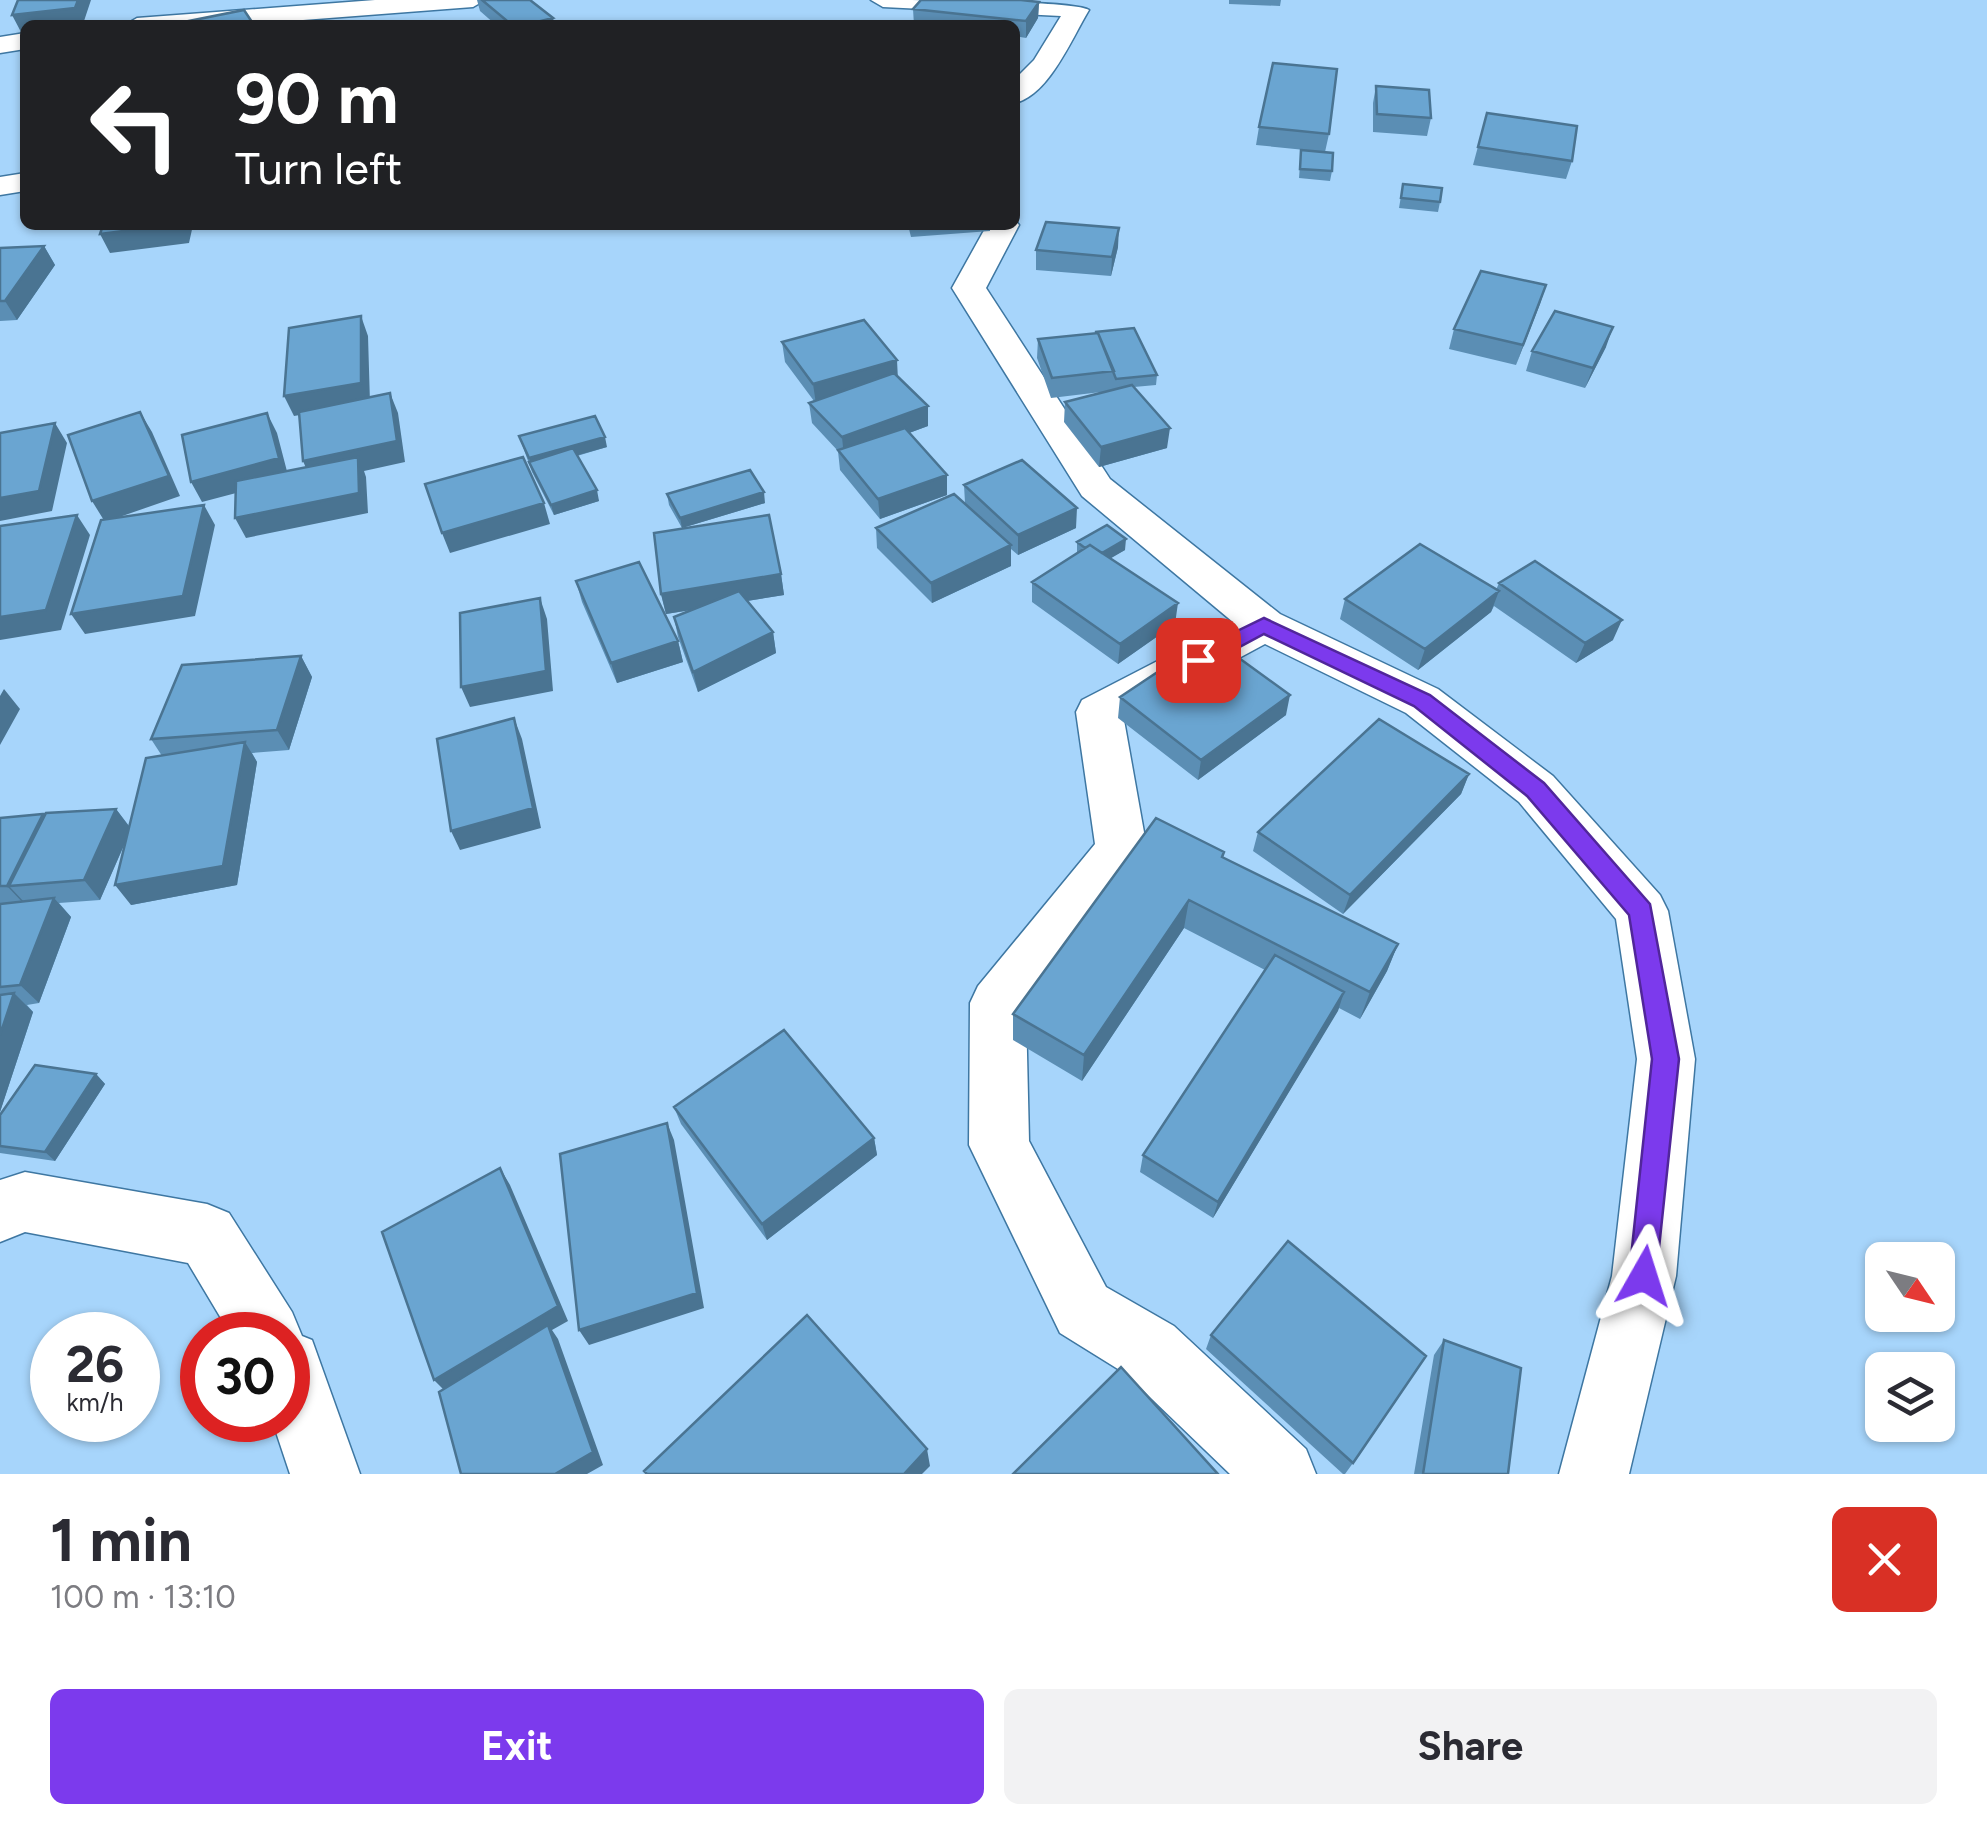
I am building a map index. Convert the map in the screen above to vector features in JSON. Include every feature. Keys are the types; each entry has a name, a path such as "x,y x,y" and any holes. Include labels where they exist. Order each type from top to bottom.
{"street":[{"path":"204,20 472,0"},
{"path":"883,0 1077,10 1044,64 1020,90"},
{"path":"1000,230 969,288 1096,487 1264,625 1422,700 1536,789 1641,912 1666,1059 1644,1276 1594,1474"},
{"path":"1264,625 1099,712 1121,848 998,1003 999,1146 1083,1310 1150,1350 1281,1474"},
{"path":"0,1211 25,1202 207,1235 255,1312"},
{"path":"310,1428 326,1474"}],"building":[{"path":"18,0 78,0 75,8 12,15"},
{"path":"482,0 530,0 553,18 545,20 506,20"},
{"path":"921,0 1039,2 1026,21 913,9"},
{"path":"244,10 251,20 194,20"},
{"path":"1273,63 1337,69 1329,134 1259,127"},
{"path":"1376,86 1429,90 1431,118 1377,114"},
{"path":"1487,113 1577,126 1572,161 1478,147"},
{"path":"1301,150 1333,153 1332,171 1300,169"},
{"path":"1403,184 1442,188 1440,202 1401,198"},
{"path":"1046,222 1119,228 1112,257 1036,250"},
{"path":"44,246 5,301 0,301 0,248"},
{"path":"1481,271 1546,285 1523,345 1454,329"},
{"path":"1555,311 1613,327 1593,368 1532,351"},
{"path":"361,316 361,383 284,396 289,328"},
{"path":"864,320 897,360 813,384 782,342"},
{"path":"1134,328 1157,375 1116,379 1095,332"},
{"path":"1098,333 1114,371 1052,378 1038,339"},
{"path":"894,373 928,406 842,437 809,403"},
{"path":"1132,385 1170,428 1101,447 1065,402"},
{"path":"390,393 397,441 303,461 299,412"},
{"path":"140,412 169,476 92,501 68,435"},
{"path":"267,413 279,458 191,482 182,435"},
{"path":"595,416 605,437 529,458 519,436"},
{"path":"55,423 39,491 0,498 0,433"},
{"path":"905,428 947,475 878,499 838,450"},
{"path":"573,448 597,490 551,505 529,462"},
{"path":"358,457 359,493 235,518 236,481"},
{"path":"523,457 544,503 442,533 425,484"},
{"path":"1022,460 1077,508 1018,535 964,485"},
{"path":"750,470 764,492 680,518 667,494"},
{"path":"954,494 1011,545 931,583 876,528"},
{"path":"204,505 183,596 71,614 101,520"},
{"path":"77,515 46,610 0,617 0,526"},
{"path":"769,515 781,574 661,594 654,533"},
{"path":"1107,525 1126,539 1102,553 1077,542"},
{"path":"1420,544 1499,591 1425,649 1345,599"},
{"path":"1090,545 1178,603 1120,644 1032,582"},
{"path":"1535,561 1622,620 1585,643 1499,583"},
{"path":"639,562 678,641 611,663 576,581"},
{"path":"739,591 773,632 693,672 674,617"},
{"path":"540,598 546,671 461,687 460,613"},
{"path":"1210,637 1290,695 1201,760 1120,697"},
{"path":"301,656 277,730 151,739 182,665"},
{"path":"514,718 533,808 451,831 437,739"},
{"path":"1379,719 1469,774 1350,895 1258,832"},
{"path":"245,742 223,866 115,885 146,758"},
{"path":"116,809 84,880 9,886 46,813"},
{"path":"43,814 7,886 0,886 0,818"},
{"path":"1156,818 1224,852 1222,857 1398,944 1370,992 1189,900 1084,1055 1013,1014"},
{"path":"54,898 20,985 0,987 0,904"},
{"path":"1275,955 1344,992 1218,1202 1143,1155"},
{"path":"14,993 0,1035 0,995"},
{"path":"784,1030 874,1138 762,1224 674,1107"},
{"path":"35,1065 96,1074 45,1152 0,1146 0,1115"},
{"path":"667,1123 697,1293 579,1330 560,1154"},
{"path":"500,1168 558,1306 434,1380 382,1232"},
{"path":"1288,1241 1426,1356 1353,1463 1211,1335"},
{"path":"807,1315 927,1449 904,1474 644,1471"},
{"path":"548,1325 593,1452 555,1474 461,1474 439,1392"},
{"path":"1444,1340 1521,1368 1508,1474 1423,1474"},
{"path":"1121,1367 1218,1474 1013,1474"}],"route":[{"path":"1198,660 1264,625 1422,700 1536,789 1641,912 1666,1059 1644,1276"}]}
